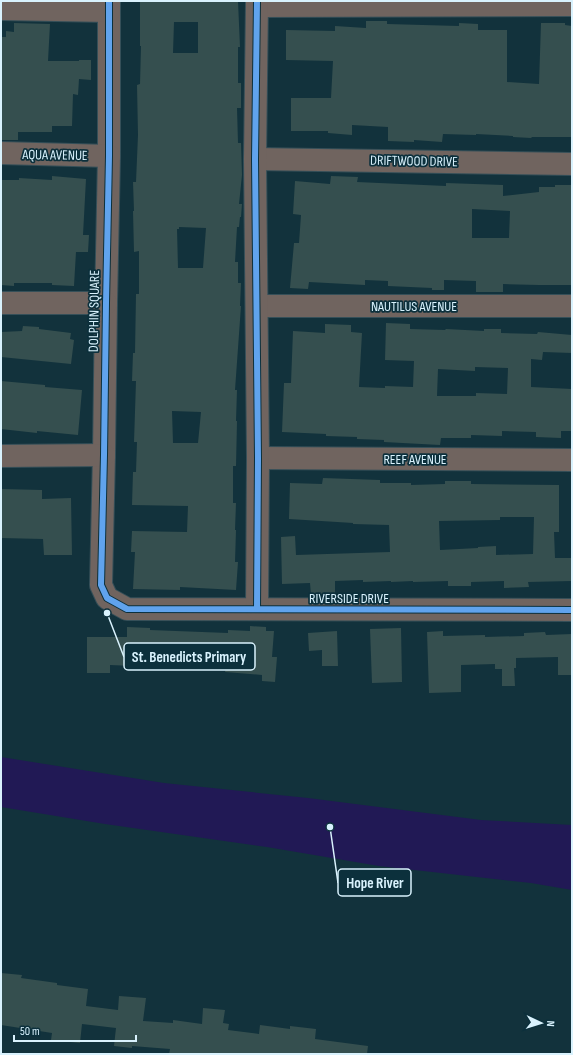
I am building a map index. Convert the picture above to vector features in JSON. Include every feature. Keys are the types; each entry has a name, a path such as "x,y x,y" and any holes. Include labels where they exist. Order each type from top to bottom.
{"street":[{"path":"257,609 258,458 255,159 257,3 572,5"},
{"path":"1,9 109,6"},
{"name":"DOLPHIN SQUARE","path":"109,6 109,156 101,585 107,598 127,608"},
{"name":"AQUA AVENUE","path":"1,153 109,156"},
{"name":"DRIFTWOOD DRIVE","path":"255,159 572,164"},
{"path":"1,303 106,303"},
{"name":"NAUTILUS AVENUE","path":"256,306 572,306"},
{"path":"1,456 104,455"},
{"name":"REEF AVENUE","path":"258,458 572,460"},
{"name":"RIVERSIDE DRIVE","path":"127,608 572,610"}],"shaded area":[{"path":"1,757 164,783 308,798 481,820 572,825 572,890 531,883 379,866 267,847 105,824 1,807"}],"building":[{"path":"140,1 238,1 240,47 238,47 238,83 241,83 241,108 237,108 238,143 241,143 242,175 239,204 242,204 239,227 237,227 235,262 238,262 238,283 241,283 241,306 235,390 237,390 236,466 233,466 233,503 236,503 235,562 238,562 236,590 180,587 180,590 133,589 135,552 131,552 132,531 187,532 188,506 132,505 133,472 136,472 137,442 134,442 136,381 132,381 133,353 135,353 136,294 139,294 139,251 134,252 133,182 136,182 138,135 137,85 140,84","holes":["174,22 198,22 198,53 173,53","179,227 206,228 203,268 178,268 177,229 179,229","172,411 201,412 198,443 173,443"]},
{"path":"366,21 387,21 387,24 459,26 459,23 478,24 478,30 507,30 507,82 539,84 541,23 565,23 565,25 572,26 572,137 531,138 476,134 443,134 442,142 414,140 414,142 388,141 388,127 352,125 352,135 328,133 328,131 291,131 291,98 331,98 333,61 286,60 286,30 335,31 335,26 366,28"},
{"path":"14,23 50,24 48,61 91,60 91,80 79,79 78,95 73,94 72,126 52,126 52,132 18,132 18,140 1,140 1,37 6,37 6,31 14,32"},
{"path":"52,176 86,179 83,235 89,235 88,252 76,252 74,286 52,285 52,283 14,283 14,286 1,285 1,180 19,180 19,178 52,180"},
{"path":"331,176 358,177 357,182 446,186 446,183 503,185 503,196 539,192 539,187 572,185 572,285 503,284 503,292 476,292 476,281 444,280 444,290 432,290 432,288 388,286 388,281 365,280 365,285 309,282 308,289 290,288 294,243 299,243 301,215 293,214 295,181 330,184","holes":["472,209 510,211 509,238 472,238"]},
{"path":"386,323 410,324 410,329 484,331 484,329 501,329 501,333 537,334 538,332 572,335 572,353 543,352 542,360 531,359 531,387 572,389 572,431 561,431 561,438 536,437 536,432 502,431 502,436 471,435 471,438 441,438 440,445 384,442 384,440 357,439 357,437 326,436 326,434 282,432 284,383 291,383 293,331 325,333 325,324 351,325 351,332 362,333 359,387 413,387 414,361 385,360","holes":["475,367 508,368 507,394 476,393 476,396 437,396 438,369 475,371"]},
{"path":"23,326 39,327 39,329 71,333 70,339 74,340 71,364 1,357 1,332 22,331"},
{"path":"1,381 82,390 78,435 1,429"},
{"path":"323,478 380,480 380,483 411,483 411,485 445,484 445,481 471,481 471,484 559,485 559,532 554,532 555,558 572,558 572,581 528,582 529,587 504,588 504,581 471,582 471,586 448,586 448,581 335,581 335,594 311,595 310,583 282,584 281,537 295,536 296,555 390,552 389,525 289,519 290,483 322,484","holes":["500,517 534,517 533,554 496,555 496,546 440,550 439,521 500,520"]},
{"path":"1,489 42,490 42,499 71,498 72,555 44,555 43,539 1,538"},
{"path":"250,626 266,627 266,631 274,631 272,657 277,657 275,682 262,681 262,675 225,672 226,668 183,667 183,670 110,665 110,673 87,673 87,637 127,637 127,627 150,628 150,630 228,633 228,630 250,631"},
{"path":"401,628 402,682 372,683 370,629"},
{"path":"337,631 338,666 322,666 322,650 309,651 308,633"},
{"path":"443,631 443,636 485,635 485,637 524,636 524,633 545,632 546,635 572,634 572,675 558,675 558,657 516,658 516,668 514,668 515,686 502,686 502,669 495,669 495,664 461,665 461,692 429,693 427,632"},
{"path":"1,973 22,975 21,978 88,989 86,1006 118,1010 119,996 146,998 143,1021 173,1023 173,1020 202,1024 203,1008 225,1010 223,1023 229,1024 228,1030 259,1034 260,1025 290,1029 290,1026 316,1029 315,1039 368,1046 367,1054 169,1054 170,1049 114,1046 116,1028 82,1024 80,1043 51,1040 52,1033 1,1025"}],"cycle path":[{"path":"109,1 109,156 101,585 107,598 127,609 572,610"},
{"path":"257,1 255,159 258,458 257,609"}],"place":[{"name":"St. Benedicts Primary","path":"107,613"},
{"name":"Hope River","path":"330,827"}]}
